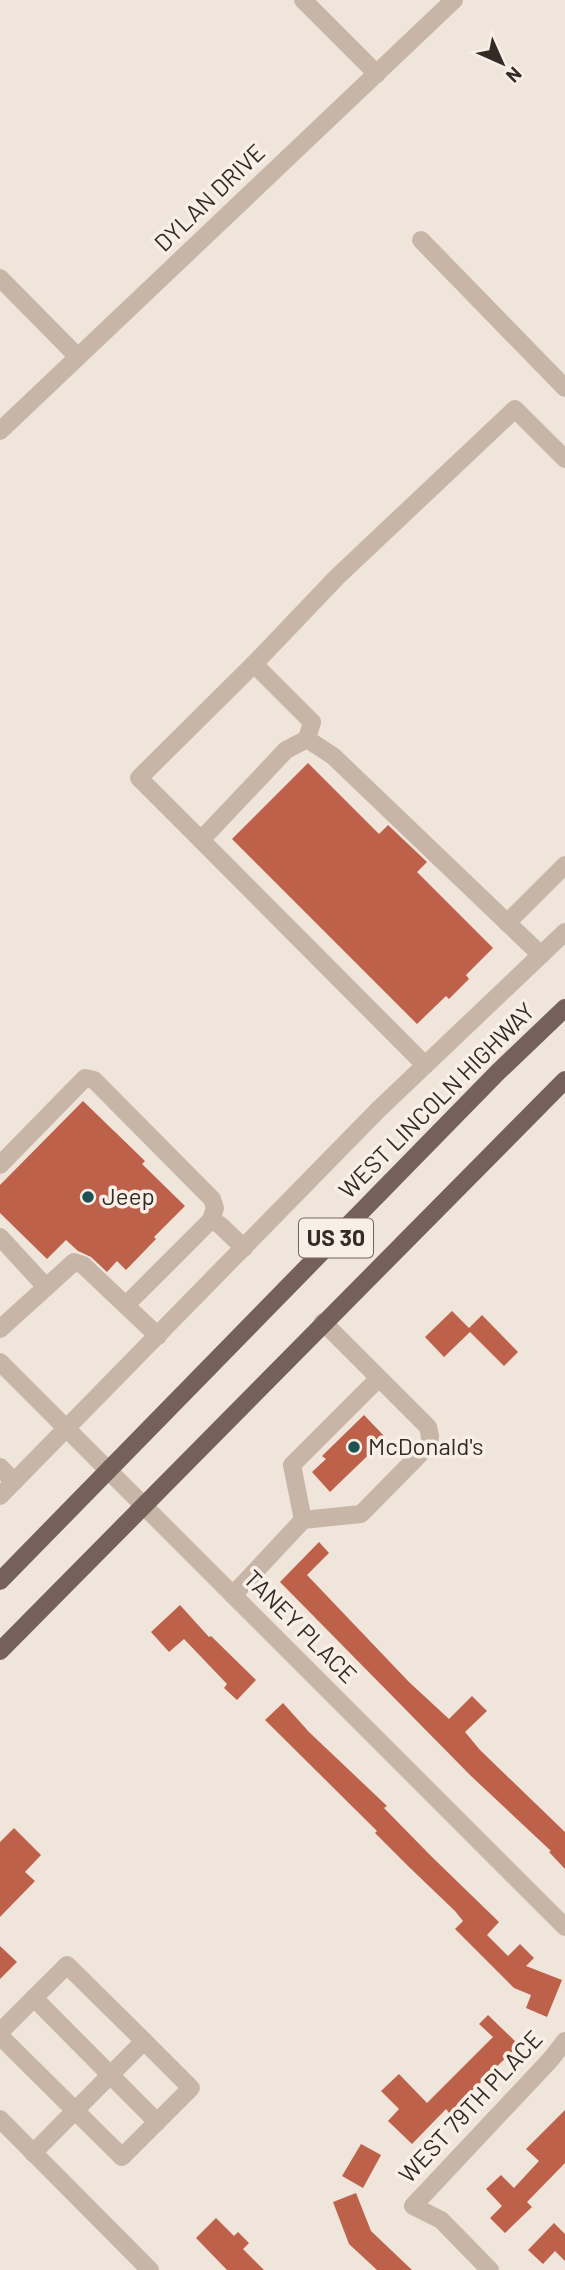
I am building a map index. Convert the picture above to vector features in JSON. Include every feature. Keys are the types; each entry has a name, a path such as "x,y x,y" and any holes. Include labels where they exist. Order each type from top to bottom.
{"main road":[{"name":"WEST LINCOLN HIGHWAY","path":"109,1471 498,1072 565,1008"},
{"name":"US 30","path":"0,1651 565,1080"},
{"name":"US 30","path":"0,1581 109,1471"}],"street":[{"path":"303,0 377,74"},
{"name":"DYLAN DRIVE","path":"0,431 454,0"},
{"path":"421,240 565,388"},
{"path":"0,278 78,357"},
{"path":"425,1065 139,778 337,577 515,409 565,459"},
{"path":"201,840 286,750 307,739 312,723 254,664"},
{"path":"307,739 333,756 541,955"},
{"path":"507,923 565,865"},
{"path":"0,1496 425,1065 565,932"},
{"path":"0,1165 85,1078 94,1080 212,1199 215,1208 211,1220 125,1305"},
{"path":"211,1220 244,1248"},
{"path":"0,1237 46,1287"},
{"path":"0,1329 74,1262 83,1265 158,1336"},
{"path":"233,1595 303,1520 361,1514 429,1445 428,1427 323,1322"},
{"name":"TANEY PLACE","path":"0,1362 565,1927"},
{"path":"303,1520 292,1465 378,1379"},
{"path":"0,1467 14,1482"},
{"path":"67,1965 191,2088 122,2157 0,2034 34,1998 67,1965"},
{"path":"34,1998 157,2122"},
{"name":"WEST 79TH PLACE","path":"490,2270 440,2220 413,2206 551,2059 565,2040"},
{"path":"33,2153 144,2041"},
{"path":"0,2119 150,2270"}],"building":[{"path":"308,763 379,834 388,825 427,862 417,872 493,948 466,975 469,979 449,999 446,996 417,1024 232,839"},
{"name":"Jeep","path":"83,1101 145,1161 142,1164 185,1206 126,1270 117,1261 107,1272 66,1240 47,1259 0,1213 0,1185"},
{"path":"452,1311 469,1328 482,1315 518,1352 504,1366 470,1332 444,1357 425,1337"},
{"name":"McDonald's","path":"364,1415 386,1438 330,1492 312,1472 326,1459 322,1456"},
{"path":"319,1542 329,1553 307,1575 409,1682 449,1719 472,1696 487,1711 465,1732 480,1750 565,1832 565,1869 549,1852 551,1851 471,1776 280,1582"},
{"path":"180,1605 209,1637 256,1680 237,1700 224,1688 227,1684 184,1639 169,1652 151,1632"},
{"path":"283,1703 499,1922 487,1935 508,1956 520,1944 534,1958 526,1966 562,1980 547,2017 526,2008 531,1995 514,1988 455,1929 463,1921 455,1911 265,1720"},
{"path":"14,1828 41,1855 25,1872 35,1881 0,1917 0,1842"},
{"path":"0,1946 17,1962 0,1979"},
{"path":"488,2015 519,2045 449,2113 446,2109 412,2144 388,2121 399,2109 381,2091 399,2074 427,2103 493,2037 479,2024"},
{"path":"565,2110 565,2163 527,2202 532,2207 505,2233 490,2218 502,2206 486,2189 501,2175 514,2188 539,2161 526,2149"},
{"path":"361,2144 381,2155 363,2188 342,2176"},
{"path":"356,2193 371,2231 412,2270 377,2270 349,2244 333,2202"},
{"path":"216,2218 234,2236 238,2232 249,2243 243,2249 264,2270 227,2270 196,2238"},
{"path":"554,2223 565,2234 565,2261 555,2251 543,2264 528,2250"}],"place":[{"name":"Jeep","path":"88,1197"},
{"name":"McDonald's","path":"354,1447"}]}
